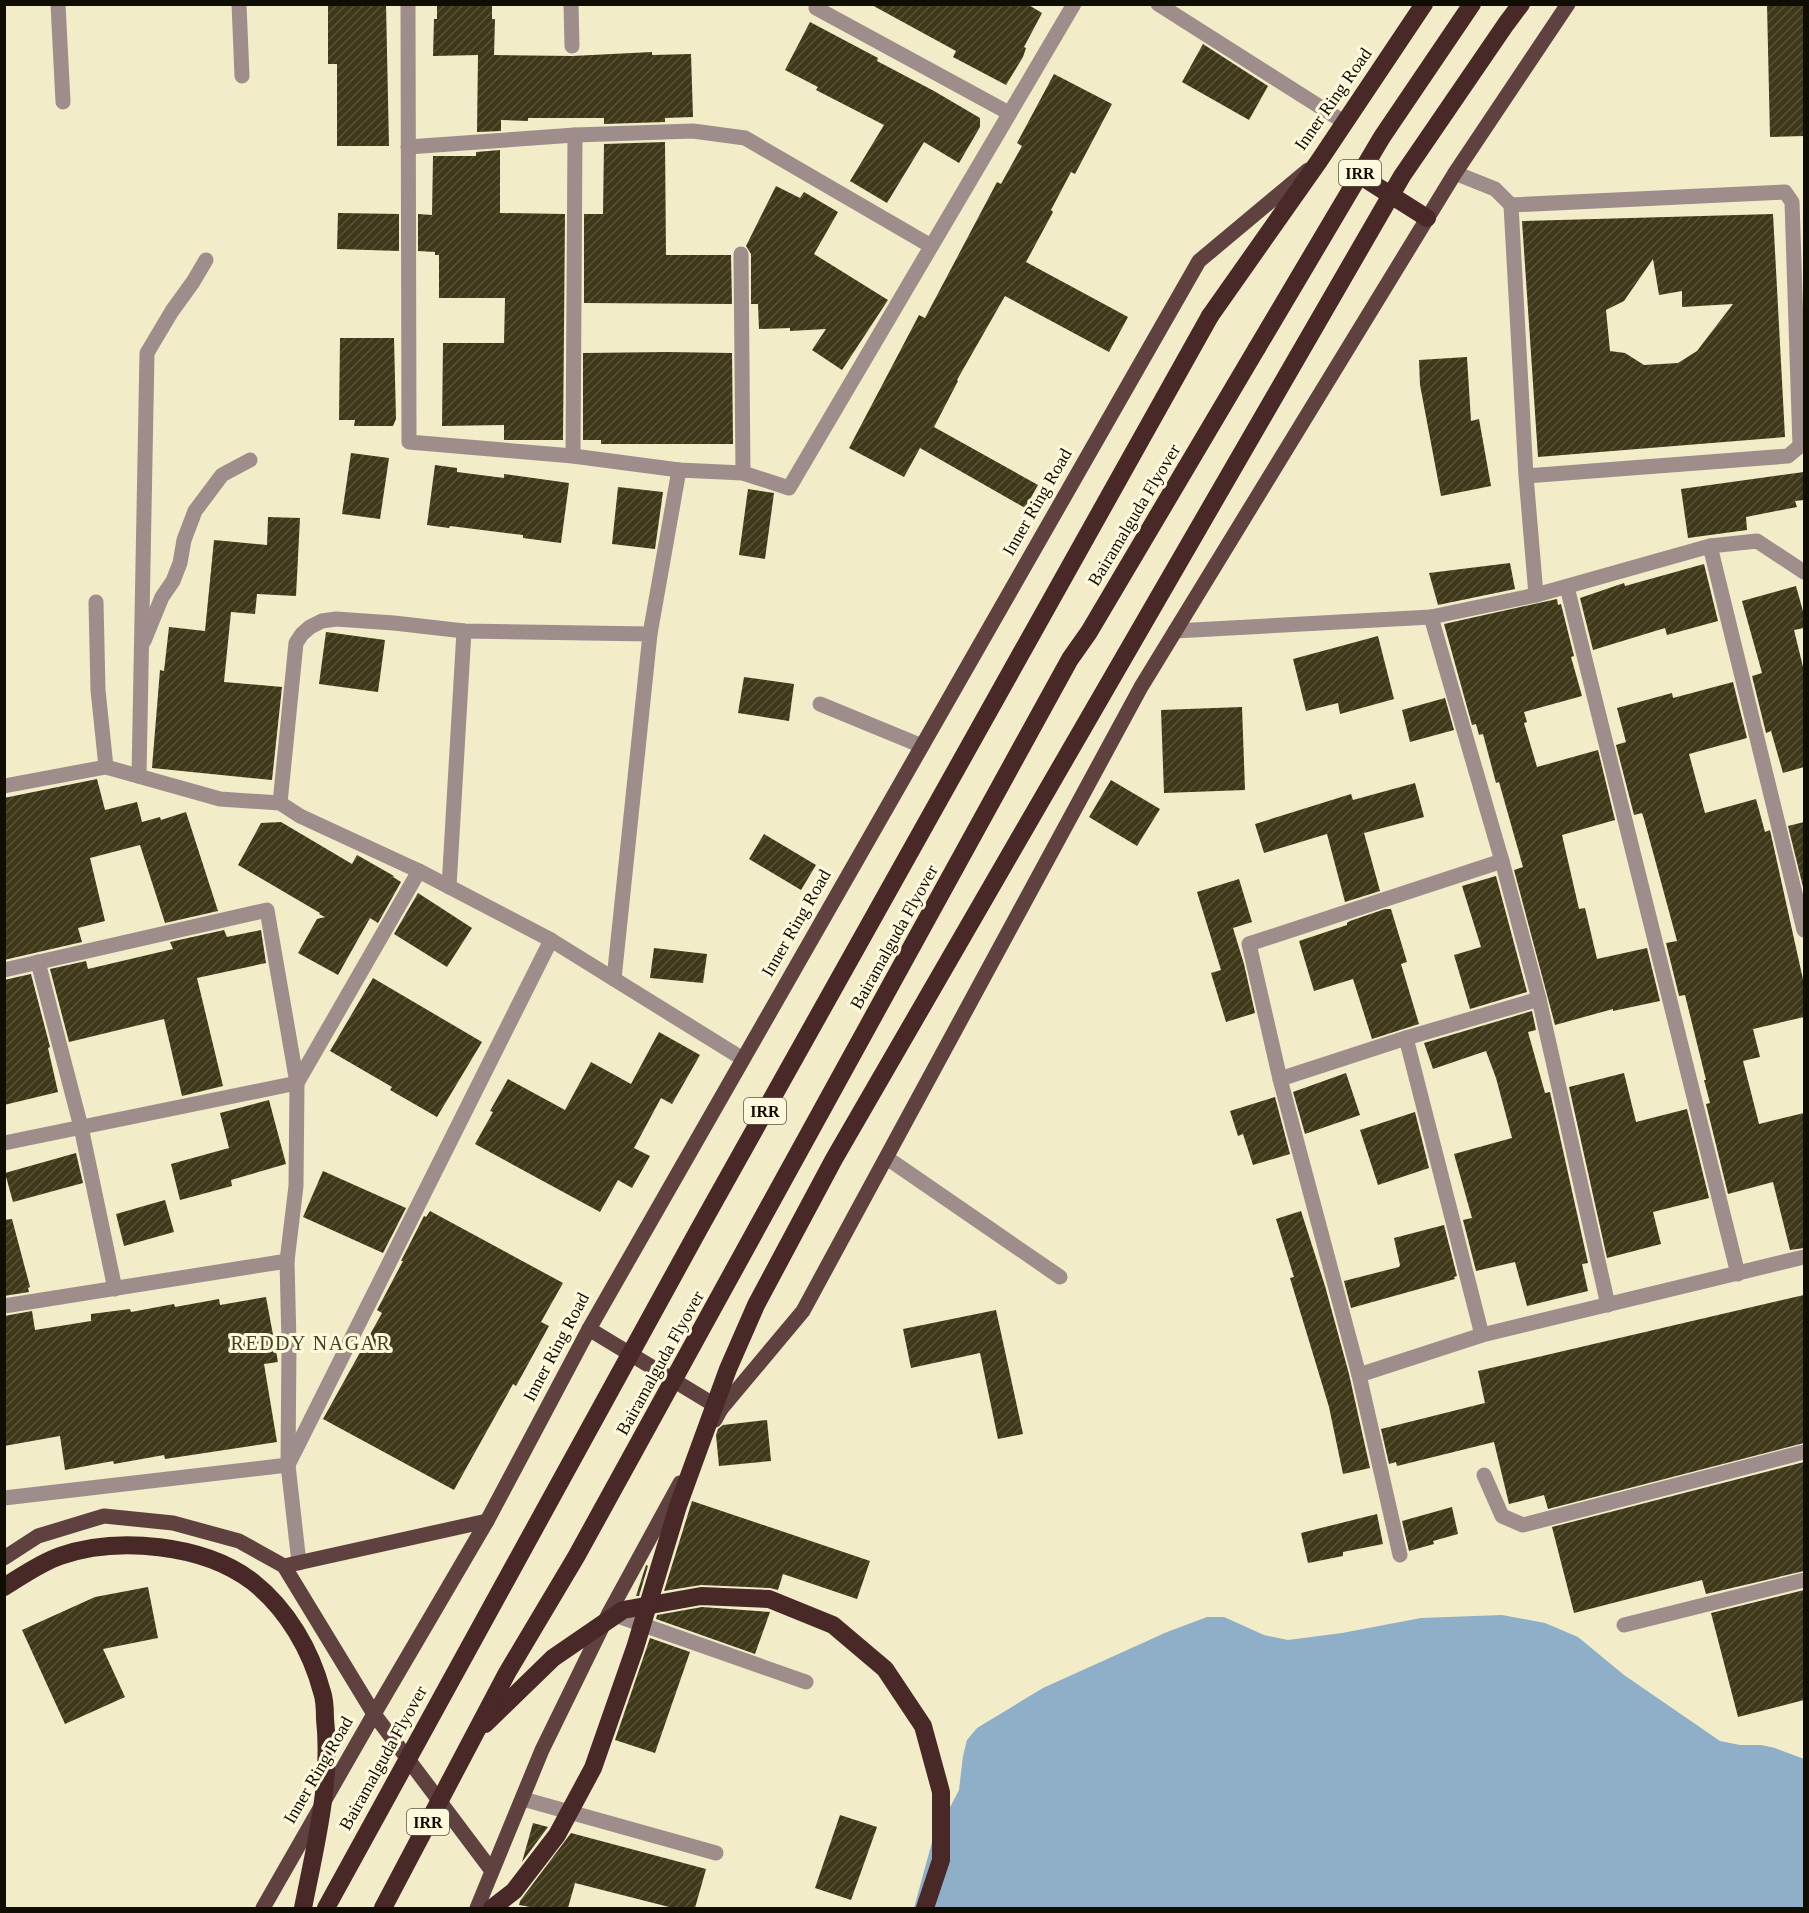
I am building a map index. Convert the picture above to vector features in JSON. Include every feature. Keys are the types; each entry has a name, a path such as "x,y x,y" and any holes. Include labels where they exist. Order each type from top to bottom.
{"highway":[{"name":"Inner Ring Road","path":"1319,161 1424,4"},
{"name":"Bairamalguda Flyover","path":"383,1908 507,1673 582,1547 1070,659 1089,632 1382,137 1472,4"},
{"path":"483,1906 514,1891 557,1835 592,1768 635,1648 678,1506 728,1368 756,1305 834,1159 1401,176 1521,4"},
{"name":"Bairamalguda Flyover","path":"326,1908 704,1219 1210,316 1319,161"},
{"path":"1359,175 1427,218"},
{"path":"4,1587 29,1571 60,1556 92,1548 159,1547 221,1564 252,1581 275,1603 297,1631 312,1663 323,1694 327,1736 325,1790 303,1908"},
{"path":"473,1736 553,1658 623,1610 701,1596 769,1599 833,1625 885,1669 923,1726 941,1792 941,1860 925,1908"}],"main road":[{"path":"483,1906 492,1871 542,1750 609,1613 721,1409 803,1311 1141,687 1455,173 1568,4"},
{"name":"Inner Ring Road","path":"263,1908 487,1521 589,1329 1199,261 1319,161"},
{"path":"589,1329 721,1409"},
{"path":"4,1558 38,1536 104,1515 173,1523 239,1541 291,1565 374,1714 492,1871"},
{"path":"291,1565 487,1521"}],"street":[{"path":"58,4 63,102"},
{"path":"239,4 242,76"},
{"path":"408,4 409,442 573,456 679,470 743,473 789,488 1074,4"},
{"path":"571,4 572,46"},
{"path":"1158,4 1344,122"},
{"path":"816,8 1009,113"},
{"path":"408,147 575,135 693,131 745,138 931,246"},
{"path":"573,456 575,135"},
{"path":"1455,173 1495,189 1511,205 1526,476 1536,595"},
{"path":"1511,205 1785,192 1792,202 1800,446 1788,456 1526,476"},
{"path":"741,254 743,473"},
{"path":"139,776 147,353 206,260"},
{"path":"142,646 162,597 173,581 195,511 222,475 250,460"},
{"path":"614,979 650,634 679,470"},
{"path":"1175,632 1431,617 1536,595 1710,546 1757,541 1804,572"},
{"path":"1710,546 1804,930"},
{"path":"1567,587 1738,1274"},
{"path":"96,602 98,690 106,767"},
{"path":"1431,617 1502,861 1539,999 1608,1305"},
{"path":"280,803 296,643 302,633 322,621 336,619 393,623 464,631 650,634"},
{"path":"449,887 464,631"},
{"path":"820,704 922,746"},
{"path":"4,786 106,767 220,799 280,803 300,816 419,871 551,940 743,1059"},
{"path":"1400,1556 1359,1376 1280,1079 1249,944 1502,861"},
{"path":"4,1143 297,1083 419,871"},
{"path":"4,970 267,910 297,1083 296,1186 287,1261 291,1565"},
{"path":"288,1465 551,940"},
{"path":"38,962 81,1127 115,1289"},
{"path":"1280,1079 1406,1038 1539,999"},
{"path":"1406,1038 1482,1335"},
{"path":"887,1158 1060,1277"},
{"path":"1359,1376 1482,1335 1804,1257"},
{"path":"4,1306 287,1261"},
{"path":"1484,1475 1502,1516 1523,1525 1804,1452"},
{"path":"4,1498 288,1465"},
{"path":"1624,1625 1804,1580"},
{"path":"609,1613 806,1682"},
{"path":"523,1799 716,1853"},
{"path":"483,1906 508,1908"}],"water":[{"path":"1502,1615 1545,1623 1578,1637 1624,1675 1720,1741 1775,1748 1804,1759 1804,1908 914,1908 932,1842 959,1790 967,1740 977,1728 1043,1688 1167,1632 1207,1617 1224,1617 1264,1635 1288,1640 1342,1633 1421,1618"}],"building":[{"path":"328,4 386,4 389,146 337,146 337,64 328,64"},
{"path":"437,4 492,4 492,19 495,19 494,55 572,56 652,52 652,55 691,54 693,117 665,118 665,122 604,124 604,118 528,118 528,121 501,120 501,131 477,132 478,55 433,56 434,19 437,19"},
{"path":"870,4 1027,4 1042,13 1024,47 1026,48 1023,57 1006,85 953,57 956,51"},
{"path":"1767,4 1804,4 1804,136 1770,137"},
{"path":"810,22 878,58 877,61 980,118 980,127 959,163 924,142 887,203 850,181 884,125 816,90 818,87 785,70"},
{"path":"1203,44 1268,86 1249,120 1182,82"},
{"path":"1054,74 1112,104 1075,174 1071,172 1026,262 1128,317 1109,352 1005,296 957,380 934,427 1038,485 1025,508 920,448 904,477 849,448 919,315 925,318 997,182 1001,184 1022,146 1017,143"},
{"path":"665,142 666,255 731,255 732,304 584,303 584,214 603,214 604,144"},
{"path":"500,150 500,213 565,214 563,440 504,440 504,425 442,426 443,343 504,343 505,298 439,298 439,255 435,255 435,252 418,251 418,214 432,215 433,156 476,156 476,152"},
{"path":"776,186 800,198 804,192 838,212 814,254 888,300 842,370 812,350 826,329 790,331 790,328 759,329 758,304 751,304 751,254 746,246"},
{"path":"338,213 399,214 399,251 337,249"},
{"path":"1773,214 1785,437 1538,457 1522,221","holes":["1653,259 1659,295 1682,291 1682,307 1733,304 1697,351 1678,363 1644,365 1625,353 1610,351 1606,310 1624,301"]},
{"path":"340,338 394,338 396,419 393,426 354,426 355,420 339,420"},
{"path":"583,353 732,353 733,444 601,444 601,440 583,440"},
{"path":"1467,357 1471,421 1479,419 1491,486 1441,496 1420,385 1419,360"},
{"path":"351,453 389,458 380,519 342,514"},
{"path":"435,465 457,468 457,472 504,478 504,474 569,483 561,543 523,538 523,535 427,525"},
{"path":"1804,472 1804,500 1795,501 1797,507 1746,517 1747,530 1688,538 1681,489"},
{"path":"618,487 663,492 655,549 612,544"},
{"path":"748,489 774,493 765,559 739,555"},
{"path":"268,517 300,518 296,596 257,594 255,614 231,612 224,682 282,687 272,780 152,768 160,670 164,671 169,627 205,631 214,540 267,545"},
{"path":"1510,563 1515,589 1438,605 1429,573"},
{"path":"1704,564 1718,621 1667,635 1665,628 1593,650 1580,598 1624,583 1625,586"},
{"path":"1796,586 1804,615 1804,628 1794,630 1804,671 1804,767 1783,773 1771,731 1766,733 1752,676 1762,673 1742,601"},
{"path":"1557,599 1558,605 1561,604 1574,656 1571,657 1582,696 1524,712 1527,722 1524,723 1537,767 1598,750 1615,820 1562,835 1579,909 1585,908 1597,959 1647,948 1660,1001 1613,1011 1613,1009 1555,1025 1514,870 1523,867 1483,734 1479,735 1476,724 1472,725 1444,624"},
{"path":"326,632 385,640 378,692 319,684"},
{"path":"1378,636 1394,699 1340,714 1338,703 1306,711 1293,659"},
{"path":"744,677 794,684 789,721 738,713"},
{"path":"1733,682 1747,738 1689,754 1705,813 1756,799 1765,832 1770,830 1804,984 1804,1017 1753,1029 1760,1057 1743,1061 1759,1124 1804,1113 1804,1248 1790,1250 1773,1182 1728,1194 1706,1104 1710,1103 1704,1080 1706,1080 1685,995 1679,996 1666,943 1677,941 1644,819 1642,813 1634,815 1616,745 1626,742 1617,708 1672,693 1673,698"},
{"path":"1445,698 1454,730 1410,742 1402,710"},
{"path":"1242,707 1245,790 1164,793 1161,710"},
{"path":"97,779 105,810 137,802 142,822 160,817 161,820 186,812 218,911 165,923 140,845 90,858 105,921 78,928 82,942 4,960 4,798"},
{"path":"1111,780 1160,809 1137,846 1089,817"},
{"path":"1415,783 1424,817 1364,833 1380,891 1345,902 1327,834 1264,853 1255,824 1351,794 1353,800"},
{"path":"281,822 352,864 357,855 401,882 378,923 370,918 338,975 298,953 317,919 325,917 238,865 261,823"},
{"path":"1804,822 1804,891 1788,826"},
{"path":"764,834 816,865 801,890 749,859"},
{"path":"1496,876 1527,992 1470,1009 1454,955 1481,947 1462,886"},
{"path":"1239,879 1252,922 1233,928 1255,1013 1226,1022 1211,973 1221,970 1197,892"},
{"path":"418,893 472,928 447,967 394,934"},
{"path":"1385,909 1391,909 1407,962 1401,964 1419,1024 1372,1039 1353,979 1314,991 1299,941"},
{"path":"224,930 227,937 261,930 266,963 197,978 223,1086 182,1096 164,1019 69,1042 50,969 86,961 88,969 173,949 170,942"},
{"path":"654,948 707,954 703,983 650,978"},
{"path":"31,974 50,1047 48,1048 58,1092 4,1105 4,980"},
{"path":"373,978 482,1042 437,1117 390,1090 392,1087 330,1051"},
{"path":"1532,1011 1536,1030 1528,1032 1545,1093 1550,1092 1588,1263 1582,1264 1588,1291 1527,1306 1515,1262 1476,1271 1463,1220 1472,1218 1454,1154 1512,1138 1496,1078 1486,1051 1433,1069 1424,1043"},
{"path":"659,1032 700,1055 672,1104 661,1098 634,1148 650,1156 632,1188 618,1180 600,1212 475,1144 508,1079 565,1110 591,1062 631,1084"},
{"path":"1346,1073 1360,1115 1305,1134 1293,1092"},
{"path":"1624,1073 1636,1122 1687,1109 1709,1198 1653,1212 1661,1244 1607,1258 1569,1087"},
{"path":"1275,1097 1290,1154 1253,1165 1243,1134 1238,1136 1230,1111"},
{"path":"269,1100 286,1164 231,1180 232,1186 180,1200 171,1164 229,1148 220,1113"},
{"path":"1415,1112 1429,1168 1378,1185 1360,1130"},
{"path":"76,1153 83,1183 13,1202 5,1173"},
{"path":"323,1171 406,1208 383,1253 303,1217"},
{"path":"165,1200 174,1232 124,1246 116,1214"},
{"path":"430,1211 563,1283 541,1322 549,1326 516,1386 513,1384 454,1490 323,1419 382,1313 377,1310 424,1216 426,1217"},
{"path":"1301,1211 1325,1286 1349,1374 1370,1468 1343,1474 1329,1407 1290,1278 1294,1277 1276,1219"},
{"path":"12,1219 30,1287 29,1292 4,1296 4,1220"},
{"path":"1444,1225 1457,1276 1454,1277 1455,1279 1351,1308 1344,1281 1399,1267 1394,1238"},
{"path":"1804,1295 1804,1443 1548,1509 1544,1495 1509,1504 1494,1442 1397,1466 1396,1462 1389,1464 1381,1429 1485,1403 1478,1371"},
{"path":"266,1297 278,1362 264,1364 277,1442 165,1459 164,1455 114,1464 113,1461 65,1470 60,1436 4,1446 4,1316 32,1311 35,1330 91,1321 91,1314 130,1309 131,1312 174,1304 175,1307 219,1299 220,1305"},
{"path":"996,1310 1023,1434 998,1439 980,1353 911,1368 903,1329"},
{"path":"767,1420 771,1461 719,1466 716,1435 718,1429 723,1425"},
{"path":"1804,1462 1804,1571 1706,1594 1702,1580 1574,1613 1552,1527"},
{"path":"692,1501 870,1561 857,1599 783,1574 778,1590 701,1585 664,1591"},
{"path":"1452,1507 1458,1534 1409,1551 1402,1521"},
{"path":"1377,1514 1383,1544 1343,1552 1343,1556 1308,1563 1301,1533"},
{"path":"646,1565 648,1566 639,1596 636,1596"},
{"path":"148,1587 158,1638 103,1649 125,1697 65,1724 22,1630 95,1597"},
{"path":"1804,1590 1804,1700 1738,1717 1711,1613"},
{"path":"702,1607 770,1612 755,1654 656,1619 657,1615"},
{"path":"650,1638 690,1652 655,1753 615,1740"},
{"path":"840,1815 877,1827 851,1900 815,1888"},
{"path":"533,1823 548,1827 522,1862"},
{"path":"571,1833 706,1869 695,1908 673,1908 575,1883 568,1908 536,1908 519,1905"}],"district":[{"name":"REDDY NAGAR","path":"311,1343"}]}
